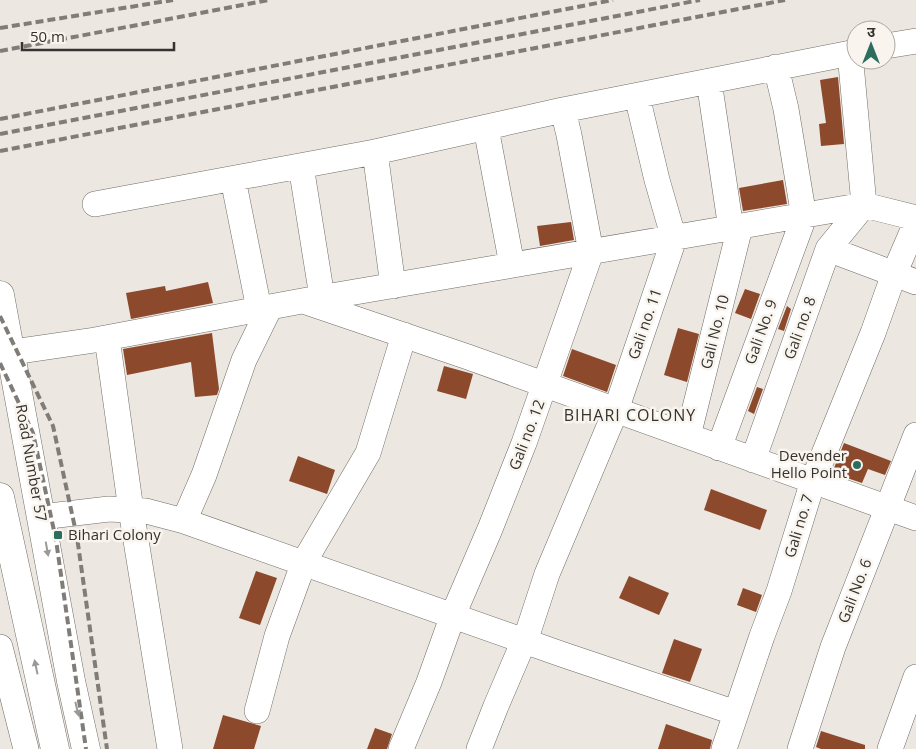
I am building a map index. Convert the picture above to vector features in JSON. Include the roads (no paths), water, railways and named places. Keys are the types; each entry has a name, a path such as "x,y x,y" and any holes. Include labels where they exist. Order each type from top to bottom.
{"main road":[{"name":"Road Number 57","path":"0,295 5,354 41,517 71,681 86,749"},
{"path":"0,497 55,749"}],"street":[{"path":"896,44 916,41"},
{"path":"95,204 375,152 563,110 846,53"},
{"path":"776,67 786,109 804,217"},
{"path":"854,70 864,206"},
{"path":"709,81 735,228"},
{"path":"637,96 657,180 674,239"},
{"name":"Gali no. 12","path":"401,749 429,682 453,615 490,529 545,385 591,252 563,110"},
{"path":"486,128 512,265"},
{"path":"375,152 393,286"},
{"path":"301,166 312,299"},
{"path":"184,521 204,476 264,308 233,179"},
{"path":"5,354 107,338 312,299 864,206 916,218"},
{"name":"Gali no. 8","path":"753,460 828,249 864,206"},
{"name":"Gali No. 9","path":"720,448 804,217"},
{"name":"Gali no. 7","path":"724,749 779,591 813,481 873,333 905,278 916,223"},
{"name":"Gali No. 10","path":"688,436 735,228"},
{"name":"Gali no. 11","path":"480,749 523,640 529,630 550,565 616,410 674,239"},
{"path":"828,249 905,278"},
{"path":"312,299 404,335 916,518"},
{"path":"257,711 277,636 304,562 368,453 404,335"},
{"path":"107,338 131,510 170,749"},
{"name":"Gali No. 6","path":"800,749 833,647 916,435"},
{"path":"41,517 109,509 146,511 184,521 736,713"},
{"path":"0,647 10,726 26,749"},
{"path":"890,749 916,677"},
{"path":"10,726 48,720"}],"railway":[{"path":"0,28 173,0"},
{"path":"0,51 269,0"},
{"path":"0,119 613,0"},
{"path":"0,134 700,0"},
{"path":"0,151 785,0"},
{"path":"0,316 53,426 77,537 107,749"},
{"path":"0,363 33,433 56,540 86,749"}],"place":[{"name":"Devender Hello Point","path":"857,465"},
{"name":"Bihari Colony","path":"58,535"}],"district":[{"name":"BIHARI COLONY","path":"630,415"}]}
